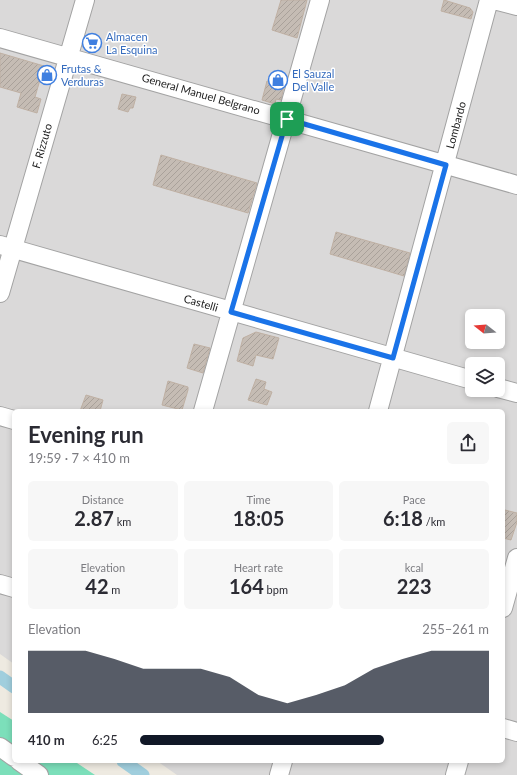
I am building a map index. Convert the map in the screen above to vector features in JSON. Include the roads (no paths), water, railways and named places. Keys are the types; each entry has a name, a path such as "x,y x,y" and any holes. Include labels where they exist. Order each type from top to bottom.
{"street":[{"name":"F. Rizzuto","path":"0,293 6,247 85,0"},
{"path":"204,409 320,0"},
{"name":"Lombardo","path":"379,409 446,165 489,0"},
{"path":"494,0 517,6"},
{"name":"General Manuel Belgrano","path":"0,38 517,185"},
{"name":"Castelli","path":"6,247 465,378"},
{"path":"505,390 517,393"},
{"path":"0,416 12,419"},
{"path":"505,599 513,561"},
{"path":"0,584 12,587"},
{"path":"505,729 517,732"},
{"path":"0,747 12,756"},
{"path":"22,763 39,775"},
{"path":"279,775 282,763"},
{"path":"455,775 458,763"}],"waterway":[{"path":"0,677 12,686"},
{"path":"126,763 143,775"}],"place":[{"name":"Almacen La Esquina","path":"92,43"},
{"name":"Frutas & Verduras","path":"47,75"},
{"name":"El Sauzal Del Valle","path":"278,80"}]}
